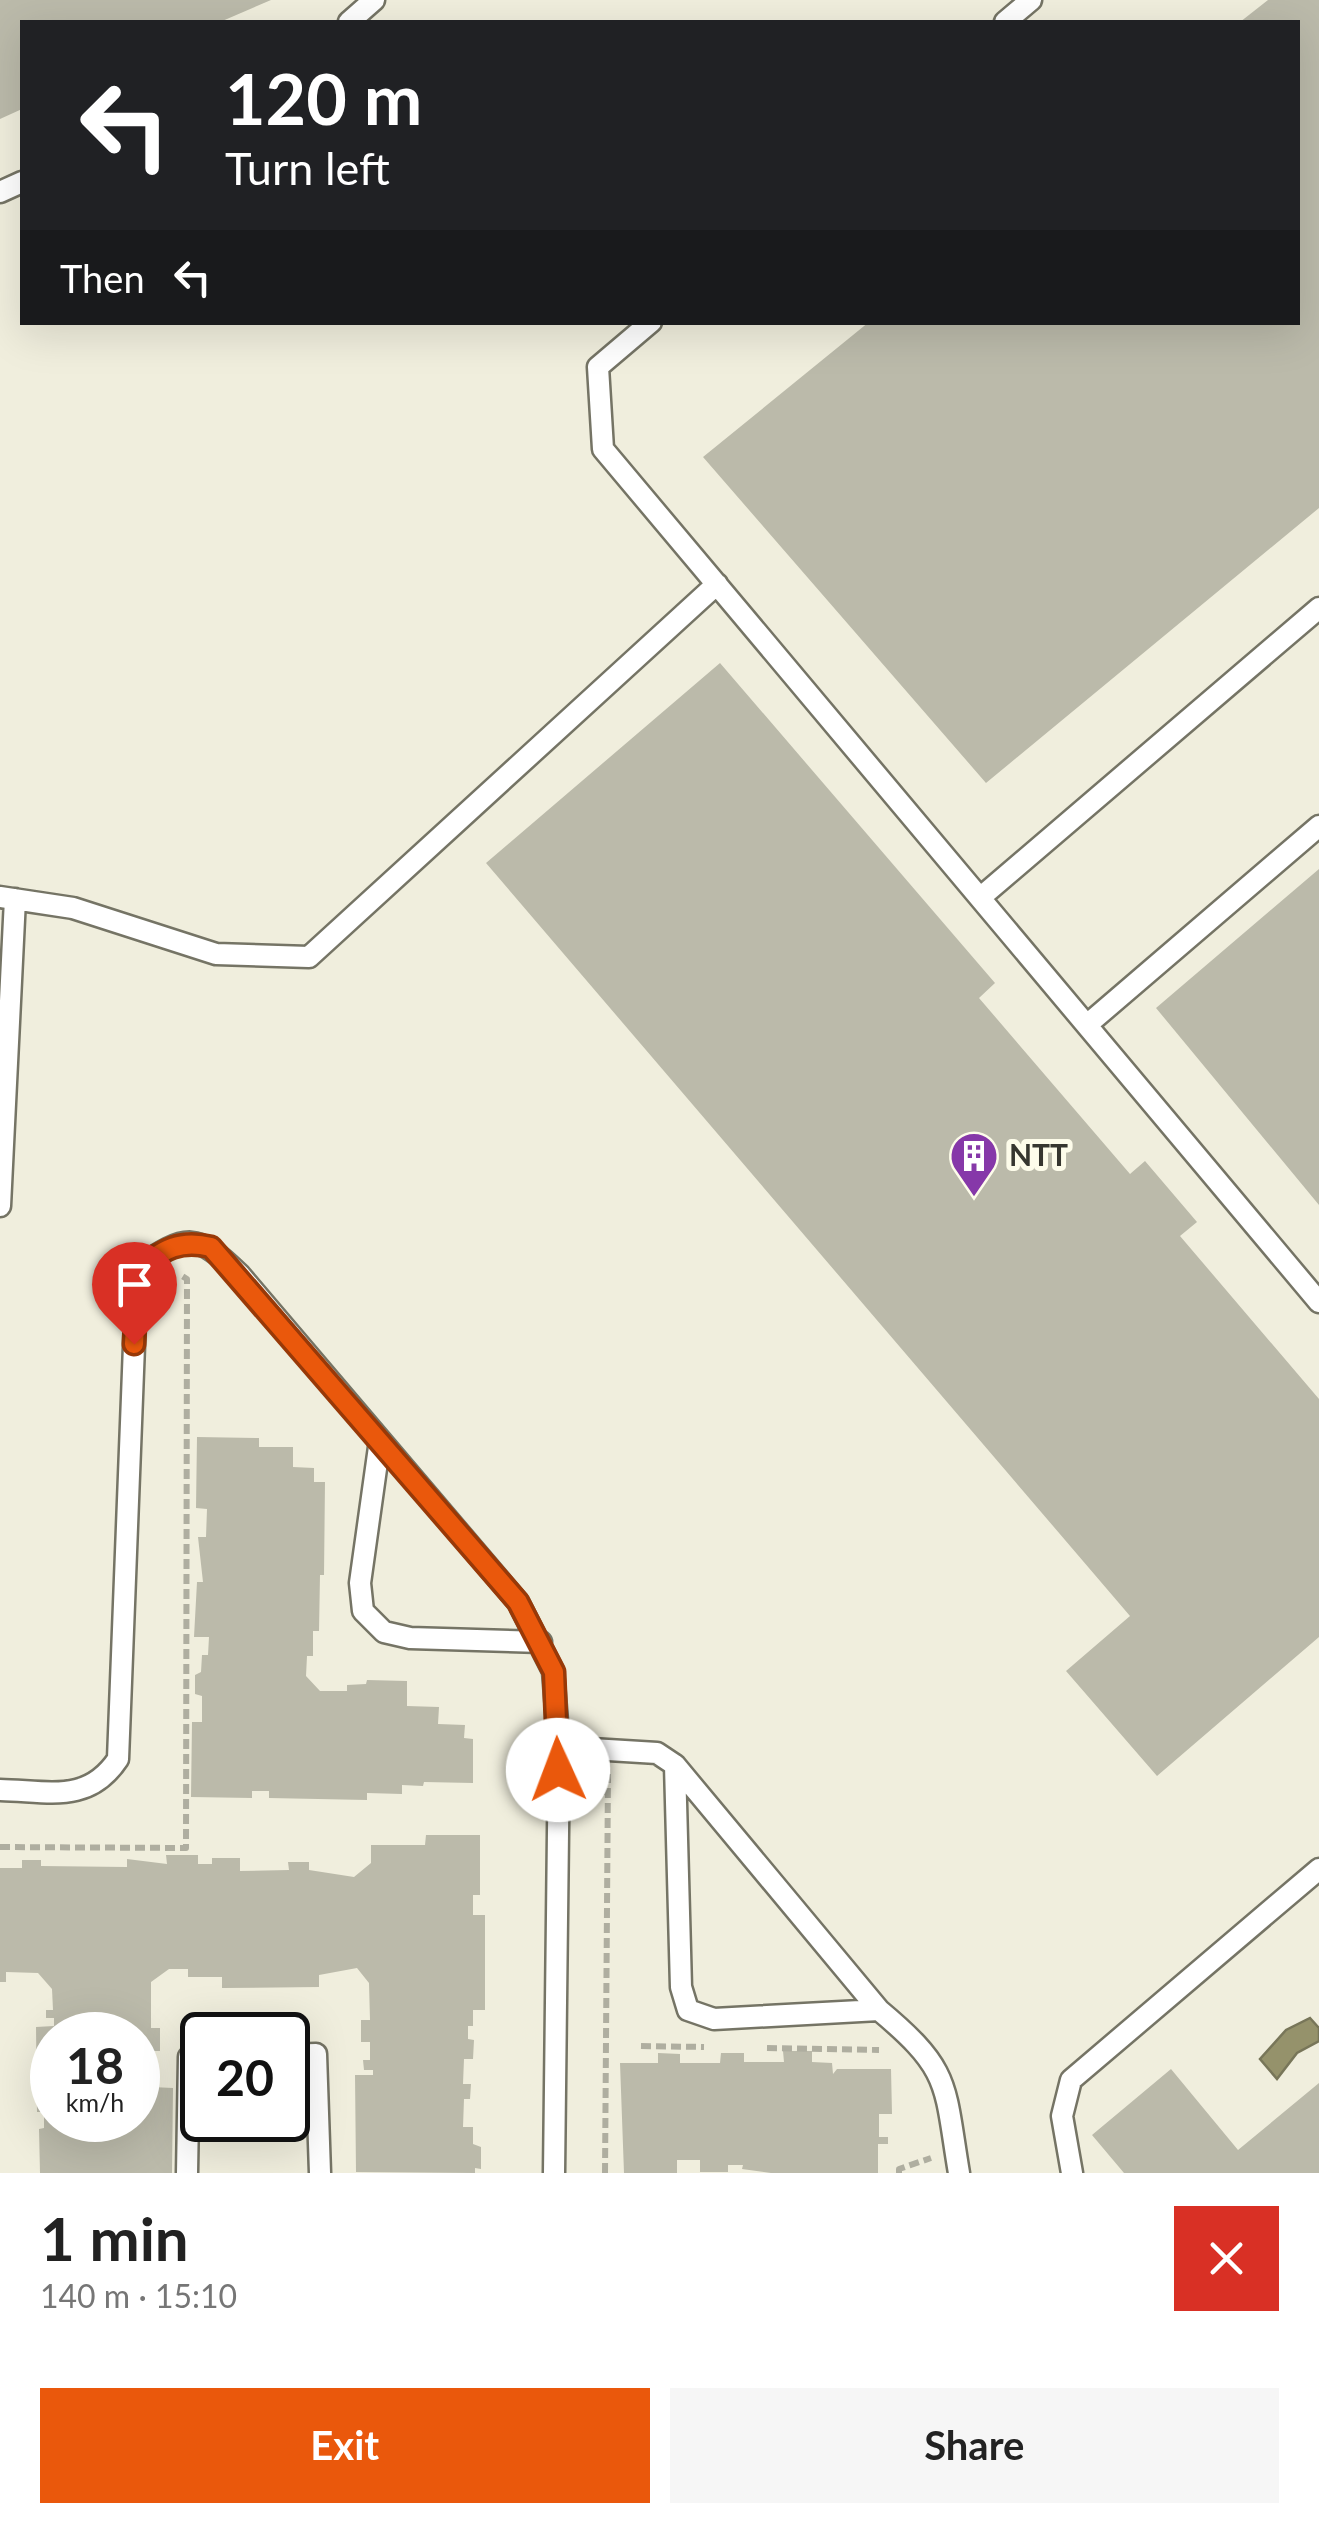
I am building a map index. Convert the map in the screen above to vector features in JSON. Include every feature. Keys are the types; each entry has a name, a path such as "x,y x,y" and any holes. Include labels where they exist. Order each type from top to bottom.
{"lane":[{"path":"350,20 374,0"},
{"path":"1007,20 1031,0"},
{"path":"648,325 598,368 603,449 1319,1302"},
{"path":"0,1206 8,898 73,908 216,954 309,958 718,584"},
{"path":"981,897 1319,608"},
{"path":"1088,1024 1319,826"},
{"path":"0,1790 87,1791 105,1778 118,1759 138,1268 189,1242 211,1247 518,1602 554,1672 559,1746 554,2173"},
{"path":"380,1440 360,1583 363,1611 384,1632 410,1638 541,1642"},
{"path":"559,1746 657,1753 675,1765 879,2010 920,2046 943,2078 958,2173"},
{"path":"675,1765 681,1987 688,2010 714,2019 879,2010"},
{"path":"1072,2173 1062,2116 1064,2096 1072,2080 1319,1869"},
{"path":"310,2054 316,2054 320,2173"},
{"path":"187,2142 187,2173"}],"path":[{"path":"0,1847 186,1848 187,1279 155,1256"},
{"path":"605,2173 608,1748"},
{"path":"641,2046 715,2047"},
{"path":"752,2048 881,2050 893,2063"},
{"path":"899,2173 899,2169 933,2157 929,2140"}],"shaded area":[{"path":"1310,2018 1319,2028 1319,2041 1297,2053 1277,2079 1260,2059 1286,2030"}],"building":[{"path":"0,0 271,0 225,20 20,20 20,110 0,119"},
{"path":"1268,0 1319,0 1319,508 986,783 703,457 865,325 1300,325 1300,20 1243,20"},
{"name":"NTT","path":"720,663 995,983 979,998 1130,1174 1145,1161 1197,1222 1180,1236 1319,1399 1319,1637 1157,1776 1066,1671 1130,1616 486,863"},
{"path":"1319,869 1319,1205 1156,1008"},
{"path":"197,1437 259,1438 259,1447 293,1447 293,1467 314,1468 314,1482 325,1482 324,1575 320,1575 319,1631 313,1631 313,1656 307,1656 306,1676 320,1691 347,1691 347,1685 366,1684 367,1680 407,1681 407,1706 439,1707 438,1724 465,1725 464,1738 473,1739 473,1783 402,1785 402,1794 367,1793 367,1800 269,1798 269,1791 252,1791 252,1798 191,1797 192,1722 202,1722 202,1696 195,1694 195,1675 201,1672 202,1655 208,1655 209,1637 194,1637 197,1582 203,1582 198,1537 206,1537 207,1509 196,1508"},
{"path":"426,1835 480,1835 480,1895 473,1895 473,1915 485,1915 485,2010 473,2010 473,2026 468,2026 468,2039 474,2040 473,2059 464,2059 463,2084 471,2084 470,2099 464,2099 463,2127 473,2127 473,2144 481,2147 481,2169 475,2168 475,2173 356,2172 355,2075 373,2075 373,2070 364,2070 363,2060 370,2060 370,2042 361,2042 361,2020 370,2020 369,1983 357,1968 319,1975 319,1987 222,1988 222,1977 188,1977 188,1969 169,1969 151,1982 151,2012 46,2012 53,2010 52,1989 38,1973 6,1972 6,1982 0,1982 0,1868 22,1868 22,1860 41,1860 41,1866 127,1867 127,1859 167,1864 166,1855 198,1855 198,1864 212,1864 212,1858 240,1858 240,1871 289,1870 288,1862 309,1862 309,1870 354,1877 371,1863 371,1845 425,1845"},
{"path":"783,2051 812,2051 812,2062 832,2063 833,2074 837,2069 891,2069 892,2114 879,2114 879,2137 888,2137 888,2144 878,2144 878,2173 771,2173 742,2169 743,2165 728,2165 728,2172 700,2172 700,2160 677,2160 677,2173 624,2173 620,2063 658,2063 658,2053 680,2054 680,2063 720,2063 721,2053 744,2053 744,2062 784,2062"},
{"path":"1171,2069 1238,2150 1319,2083 1319,2173 1124,2173 1092,2135"},
{"path":"160,2087 173,2088 172,2173 40,2173 39,2142 160,2142"}],"place":[{"name":"NTT","path":"974,1198"}],"route":[{"path":"134,1344 138,1268 167,1248 189,1242 211,1247 518,1602 554,1672 558,1770"}]}
